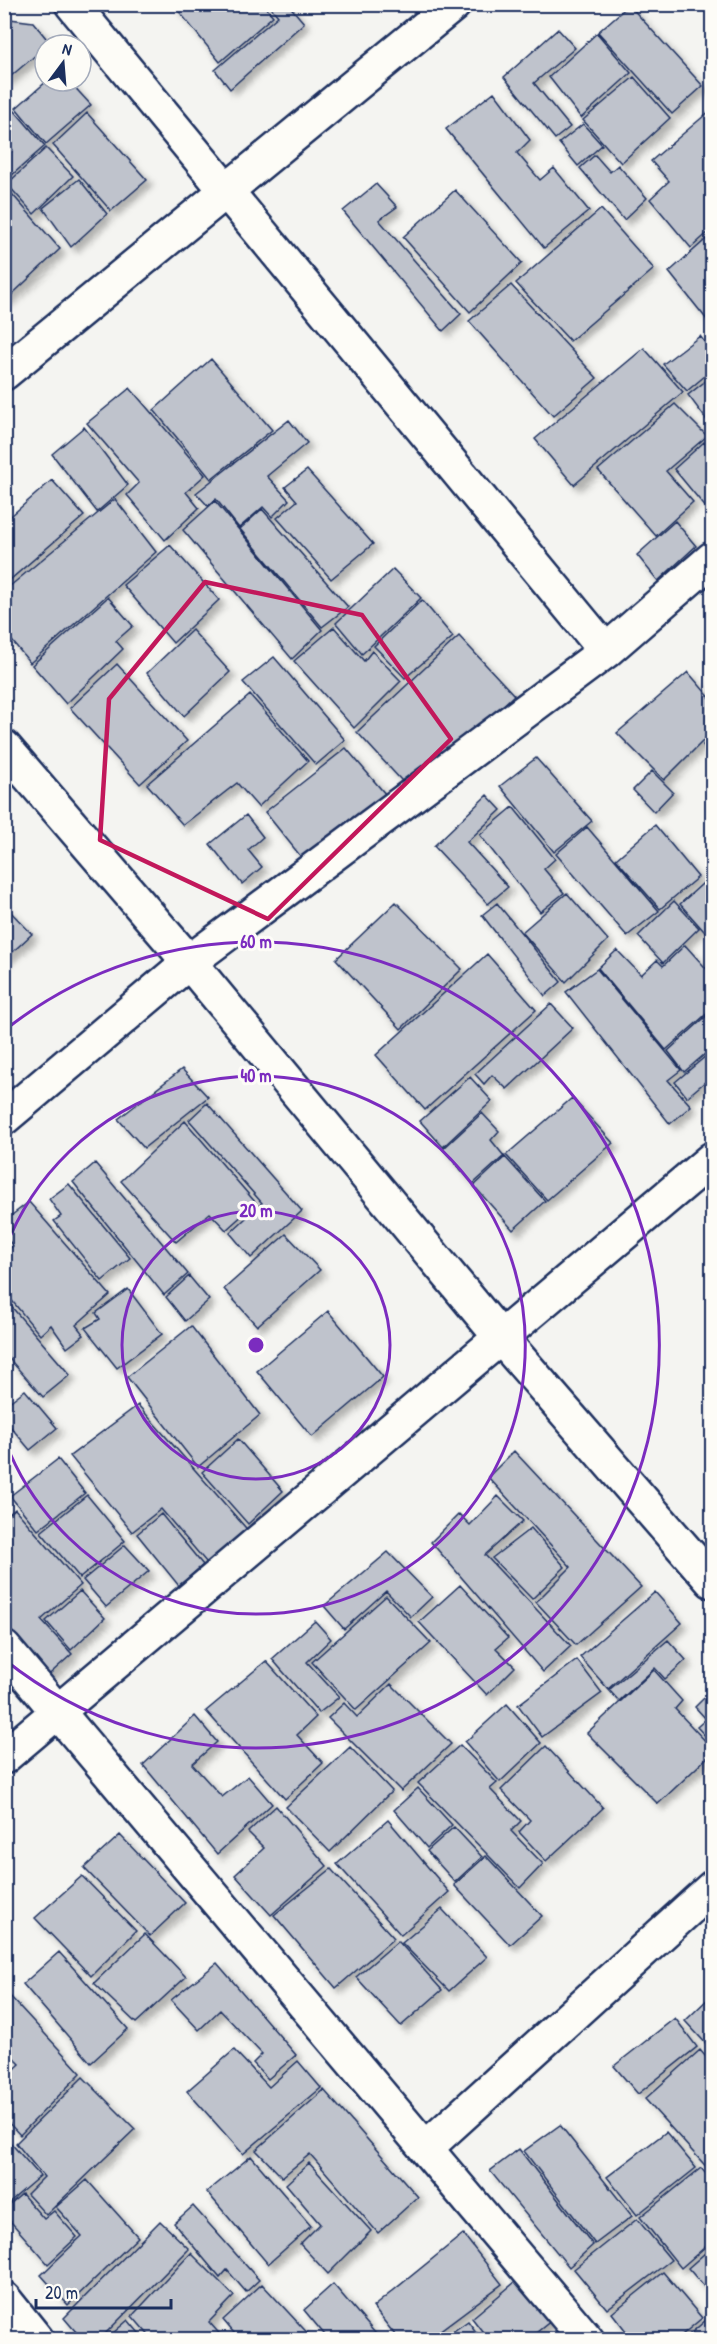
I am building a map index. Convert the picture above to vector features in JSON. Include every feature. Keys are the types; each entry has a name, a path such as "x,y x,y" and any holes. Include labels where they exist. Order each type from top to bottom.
{"street":[{"path":"72,4 606,651"},
{"path":"4,373 454,4"},
{"path":"4,1118 189,962 606,651 712,559"},
{"path":"4,747 189,962 502,1339 712,1581"},
{"path":"4,1757 712,1160"},
{"path":"4,1648 55,1712 427,2147 586,2340"},
{"path":"427,2147 712,1888"},
{"path":"4,2299 37,2340"}],"highlighted area":[{"path":"205,582 362,615 451,739 268,919 100,840 109,699"}],"building":[{"path":"173,4 263,4 273,16 220,62"},
{"path":"268,4 288,4 304,23 230,89 215,70 278,16"},
{"path":"629,5 703,86 672,114 598,32"},
{"path":"10,19 33,22 42,33 33,33 33,57 4,82 4,24"},
{"path":"558,29 575,48 534,83 570,127 555,139 504,77"},
{"path":"597,33 631,73 581,118 549,77"},
{"path":"634,77 670,118 621,163 583,120"},
{"path":"494,92 530,140 517,153 540,180 554,168 589,211 544,248 446,129"},
{"path":"33,93 80,93 91,105 46,144 16,108"},
{"path":"712,109 712,229 691,248 650,199 669,181 651,161"},
{"path":"14,110 45,146 4,182 4,158 13,150 4,141 4,118"},
{"path":"87,113 147,180 111,211 53,145"},
{"path":"583,124 602,145 578,166 559,143"},
{"path":"46,148 73,176 34,214 7,184"},
{"path":"595,155 610,172 618,165 647,198 624,220 580,168"},
{"path":"79,179 107,214 71,247 43,208"},
{"path":"376,184 397,207 379,220 461,314 443,331 343,211"},
{"path":"4,187 60,249 4,302"},
{"path":"455,190 522,263 470,312 403,237"},
{"path":"601,209 654,269 570,341 516,283"},
{"path":"712,234 712,326 669,272"},
{"path":"511,285 597,378 553,416 469,321"},
{"path":"700,336 712,352 712,370 687,391 663,364"},
{"path":"644,348 683,392 574,485 535,439"},
{"path":"211,359 272,430 211,479 154,410"},
{"path":"712,376 712,427 688,395"},
{"path":"130,388 205,475 186,492 199,508 165,540 127,495 139,483 87,423"},
{"path":"675,404 707,436 666,471 693,502 656,536 598,470"},
{"path":"289,420 307,443 267,476 289,500 272,517 263,507 239,528 216,499 208,506 196,493"},
{"path":"84,427 128,485 97,512 52,454"},
{"path":"704,442 712,452 712,515 674,469"},
{"path":"307,470 373,544 331,579 277,518 297,501 285,487"},
{"path":"52,480 84,516 4,585 4,522"},
{"path":"115,499 156,552 30,663 4,631 4,591"},
{"path":"215,501 322,630 292,659 183,530"},
{"path":"262,509 348,607 322,627 240,529"},
{"path":"675,521 696,546 658,581 637,555"},
{"path":"170,545 219,600 173,643 123,585"},
{"path":"393,569 421,598 362,654 336,623"},
{"path":"108,597 133,626 116,641 123,649 66,704 32,665"},
{"path":"422,600 453,637 405,678 374,646"},
{"path":"334,627 364,661 372,651 401,681 354,728 294,661"},
{"path":"192,630 230,672 184,716 147,673"},
{"path":"459,636 514,695 412,792 357,732"},
{"path":"274,657 345,740 316,765 243,682"},
{"path":"117,664 187,741 140,784 70,708"},
{"path":"688,672 712,700 712,732 664,780 617,733"},
{"path":"250,695 308,761 258,807 237,783 183,825 147,784"},
{"path":"712,736 712,757 703,745"},
{"path":"346,748 392,802 310,868 265,812"},
{"path":"536,758 592,821 554,852 500,786"},
{"path":"652,771 673,792 654,812 633,790"},
{"path":"487,795 501,810 467,842 508,887 488,904 434,846"},
{"path":"513,807 555,859 544,869 564,893 540,912 480,835"},
{"path":"246,815 263,837 248,850 262,867 242,884 210,844"},
{"path":"655,825 698,877 660,909 616,859"},
{"path":"587,827 659,911 627,936 556,854"},
{"path":"712,875 712,940 680,904"},
{"path":"567,893 608,940 566,982 522,932"},
{"path":"674,901 699,928 663,963 638,936"},
{"path":"396,902 462,969 401,1029 336,959"},
{"path":"497,903 561,982 545,996 482,915"},
{"path":"4,905 32,934 4,960"},
{"path":"685,945 712,975 712,1009 666,1050 598,968 617,950 641,975 657,960 663,966"},
{"path":"487,954 536,1010 425,1110 376,1055"},
{"path":"597,969 681,1070 668,1080 691,1106 670,1124 566,992"},
{"path":"551,1004 573,1028 507,1089 492,1075 484,1084 475,1074"},
{"path":"712,1011 712,1048 684,1072 668,1051"},
{"path":"712,1051 712,1076 687,1097 675,1082"},
{"path":"182,1069 208,1097 144,1148 118,1119"},
{"path":"470,1077 492,1101 443,1147 420,1121"},
{"path":"572,1098 613,1143 547,1200 506,1155"},
{"path":"207,1103 302,1211 251,1258 230,1233 262,1203 189,1120"},
{"path":"482,1113 499,1131 491,1140 504,1156 473,1184 443,1149"},
{"path":"185,1121 256,1203 226,1230 210,1213 176,1242 121,1181"},
{"path":"505,1157 545,1201 513,1230 474,1186"},
{"path":"95,1163 188,1274 164,1295 73,1182"},
{"path":"69,1184 130,1258 102,1281 54,1221 61,1216 49,1199"},
{"path":"29,1202 110,1295 76,1325 84,1335 67,1348 51,1325 40,1335 4,1291 4,1253 13,1246 4,1235 4,1221"},
{"path":"286,1234 320,1270 257,1326 224,1289"},
{"path":"189,1276 209,1300 185,1321 166,1297"},
{"path":"128,1289 162,1334 117,1368 85,1328 100,1319 96,1313"},
{"path":"4,1298 70,1375 43,1397 4,1353"},
{"path":"328,1311 383,1377 312,1437 257,1371"},
{"path":"191,1326 260,1415 198,1467 127,1377"},
{"path":"25,1390 57,1428 30,1450 4,1419 4,1406"},
{"path":"138,1405 252,1535 212,1569 161,1509 132,1532 70,1456"},
{"path":"238,1439 283,1491 248,1524 202,1472"},
{"path":"514,1451 641,1587 576,1645 536,1602 571,1567 488,1477"},
{"path":"58,1459 85,1493 38,1530 10,1496"},
{"path":"87,1495 125,1541 80,1578 41,1532"},
{"path":"498,1496 523,1521 485,1555 571,1646 543,1672 431,1542 459,1514 470,1525"},
{"path":"15,1509 81,1585 41,1620 72,1654 42,1681 4,1636 4,1518"},
{"path":"161,1514 203,1565 179,1586 137,1534"},
{"path":"531,1528 565,1567 532,1599 492,1558"},
{"path":"125,1545 149,1571 106,1607 83,1580"},
{"path":"388,1552 432,1597 411,1617 386,1591 344,1629 324,1606"},
{"path":"460,1585 508,1638 496,1648 515,1667 487,1695 419,1622"},
{"path":"80,1591 105,1618 71,1650 46,1621"},
{"path":"655,1592 682,1623 608,1689 580,1657"},
{"path":"386,1596 431,1643 356,1710 312,1662"},
{"path":"315,1621 331,1639 307,1662 339,1697 319,1713 272,1659"},
{"path":"668,1640 686,1660 665,1679 655,1668 619,1701 609,1690"},
{"path":"577,1660 602,1693 542,1737 518,1705"},
{"path":"266,1661 316,1717 297,1735 323,1763 285,1799 206,1711"},
{"path":"654,1670 682,1701 675,1709 712,1748 712,1753 658,1804 587,1733"},
{"path":"391,1684 451,1744 401,1791 328,1718 344,1703 357,1717"},
{"path":"707,1695 712,1701 712,1743 697,1727 706,1719 695,1707"},
{"path":"507,1704 541,1743 500,1782 465,1742"},
{"path":"195,1716 217,1742 192,1764 222,1797 248,1776 272,1804 217,1854 143,1765"},
{"path":"460,1745 497,1783 490,1789 521,1821 511,1831 543,1864 520,1888 418,1783"},
{"path":"546,1746 603,1808 546,1861 519,1832 530,1820 501,1790"},
{"path":"350,1747 392,1791 330,1852 286,1807"},
{"path":"418,1788 452,1825 427,1848 394,1810"},
{"path":"276,1806 327,1866 271,1915 235,1875 264,1848 248,1832"},
{"path":"388,1820 449,1892 401,1935 337,1864"},
{"path":"454,1827 482,1857 455,1882 427,1851"},
{"path":"120,1835 185,1903 150,1936 84,1868"},
{"path":"486,1856 542,1916 510,1945 454,1885"},
{"path":"331,1869 394,1938 336,1988 274,1915"},
{"path":"82,1876 136,1931 91,1976 35,1918"},
{"path":"442,1909 487,1957 449,1991 402,1943"},
{"path":"145,1934 186,1977 136,2023 94,1983"},
{"path":"398,1941 442,1990 401,2026 356,1977"},
{"path":"59,1952 128,2029 91,2063 23,1984"},
{"path":"217,1963 296,2055 268,2079 253,2063 262,2054 220,2010 199,2030 171,2000"},
{"path":"9,1995 81,2073 20,2135 4,2118 4,2079 20,2064 4,2048 4,2000"},
{"path":"712,1995 712,2050 685,2021"},
{"path":"675,2018 697,2047 638,2094 614,2066"},
{"path":"234,2050 269,2087 298,2061 321,2088 243,2154 187,2091"},
{"path":"700,2050 712,2064 712,2173 645,2099"},
{"path":"83,2077 135,2129 46,2215 27,2194 44,2177 16,2143"},
{"path":"324,2090 418,2197 378,2233 310,2154 282,2177 256,2150"},
{"path":"560,2125 632,2216 595,2244 524,2151"},
{"path":"666,2132 696,2168 637,2215 607,2177"},
{"path":"8,2140 40,2176 6,2205 4,2143"},
{"path":"519,2149 593,2245 569,2267 490,2171"},
{"path":"251,2156 311,2226 268,2264 207,2192"},
{"path":"309,2163 371,2231 328,2274 300,2244 320,2224 286,2184"},
{"path":"701,2168 712,2181 712,2241 681,2268 640,2217"},
{"path":"87,2180 138,2237 68,2305 41,2275 82,2236 56,2207"},
{"path":"22,2194 44,2219 54,2211 77,2237 48,2264 4,2214 4,2209"},
{"path":"193,2206 259,2280 246,2292 227,2270 220,2278 174,2223"},
{"path":"637,2219 671,2260 607,2309 574,2269"},
{"path":"160,2221 189,2249 99,2340 83,2340 64,2318"},
{"path":"463,2234 502,2284 427,2340 399,2340 373,2307"},
{"path":"712,2247 712,2296 688,2268"},
{"path":"191,2253 234,2296 209,2322 225,2340 153,2340 132,2316"},
{"path":"663,2272 702,2318 676,2340 633,2340 612,2313"},
{"path":"521,2277 557,2316 531,2337 533,2340 489,2340 472,2318"},
{"path":"262,2284 314,2340 240,2340 223,2320"},
{"path":"333,2284 381,2340 329,2340 304,2310"},
{"path":"712,2315 712,2340 683,2340"},
{"path":"128,2320 145,2340 105,2340"},
{"path":"468,2321 482,2340 441,2340"}]}
